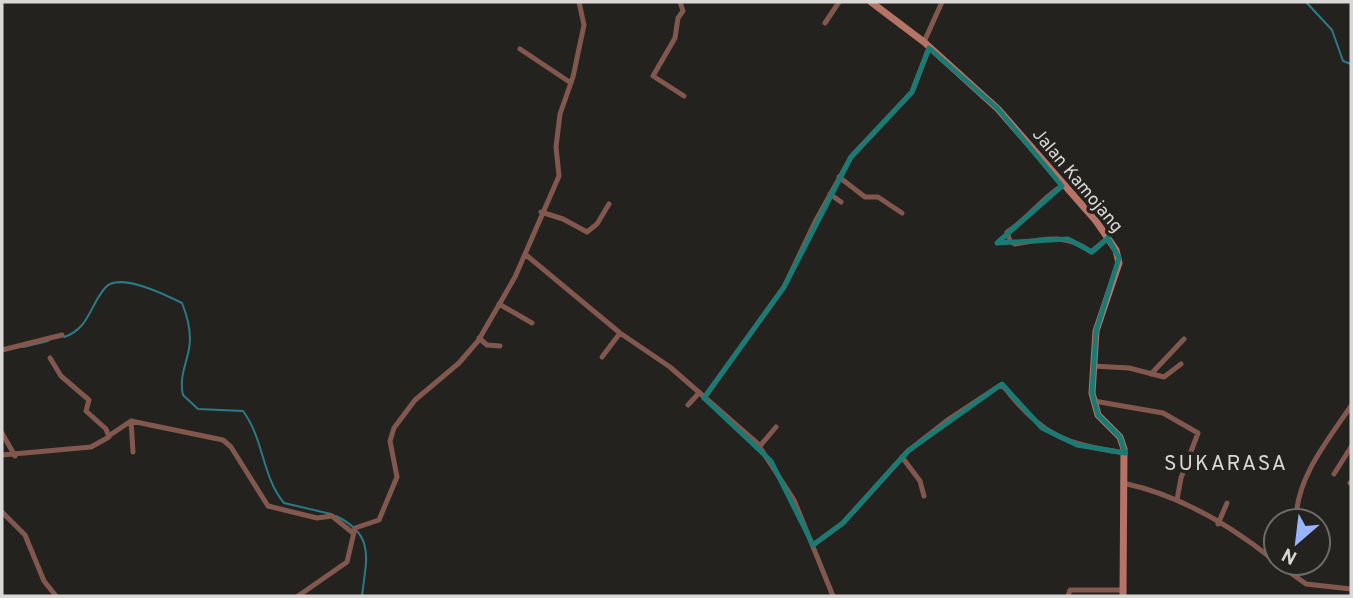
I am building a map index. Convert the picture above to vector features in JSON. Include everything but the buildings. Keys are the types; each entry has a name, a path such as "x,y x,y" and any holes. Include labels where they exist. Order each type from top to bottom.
{"main road":[{"name":"Jalan Kamojang","path":"871,2 927,45 998,108 1108,238 1119,261 1096,331 1094,401"},
{"path":"1094,401 1098,415 1120,437 1125,453 1123,593"}],"street":[{"path":"354,530 379,520 395,483 396,463 390,441 396,424 415,400 459,363 479,338 525,254 559,174 556,147 559,114 571,83 583,25 579,2"},
{"path":"680,2 683,11 678,18 675,38 653,76 684,96"},
{"path":"825,23 839,2"},
{"path":"688,405 701,395 784,287 839,177 868,137 912,92 942,2"},
{"path":"520,49 571,83"},
{"path":"839,177 865,197 878,197 902,213"},
{"path":"1062,186 1044,197 1041,206 1007,232 1010,241 1015,244 1037,240 1076,240 1091,252 1108,238"},
{"path":"830,194 841,202"},
{"path":"541,212 587,232 597,224 609,204"},
{"path":"525,254 620,333 670,368 760,446 794,500 833,596"},
{"path":"499,304 532,323"},
{"path":"602,357 620,333"},
{"path":"2,350 62,335"},
{"path":"479,338 487,345 500,346"},
{"path":"1151,374 1157,364 1184,339"},
{"path":"50,358 61,376 89,400 86,411 110,436"},
{"path":"1093,366 1115,366 1167,376 1181,364"},
{"path":"813,545 843,523 902,457 949,419 1000,386 1028,416 1069,442 1125,453"},
{"path":"1094,401 1160,412 1199,434 1188,454 1177,500"},
{"path":"1297,507 1308,474 1351,406"},
{"path":"2,455 15,456 91,447 131,421 223,440 234,451 268,506 317,518 332,516 354,530"},
{"path":"131,421 133,452"},
{"path":"760,446 776,427"},
{"path":"2,433 15,456"},
{"path":"1334,474 1351,447"},
{"path":"902,457 920,481 924,496"},
{"path":"1123,483 1177,500 1262,551"},
{"path":"1218,524 1227,503"},
{"path":"2,512 25,534 44,581 56,596"},
{"path":"298,596 348,562 354,530"},
{"path":"1295,577 1306,584 1351,589"},
{"path":"1069,596 1070,590 1123,593"}],"highlighted area":[{"path":"929,48 998,109 1062,186 997,243 1068,239 1092,252 1108,238 1119,258 1096,331 1092,393 1098,415 1120,437 1125,453 1077,445 1042,428 1002,384 908,451 843,523 813,545 771,461 704,398 784,287 851,157 912,92"}],"waterway":[{"path":"1306,2 1332,30 1343,61 1351,64"},
{"path":"64,337 79,328 105,288 112,283 143,286 182,303 190,337 182,377 183,395 198,409 243,411 255,434 271,482 284,503 331,514"},
{"path":"23,347 48,341"},
{"path":"336,516 349,523 363,540 366,560 362,596"}],"district":[{"name":"SUKARASA","path":"1226,463"}]}
